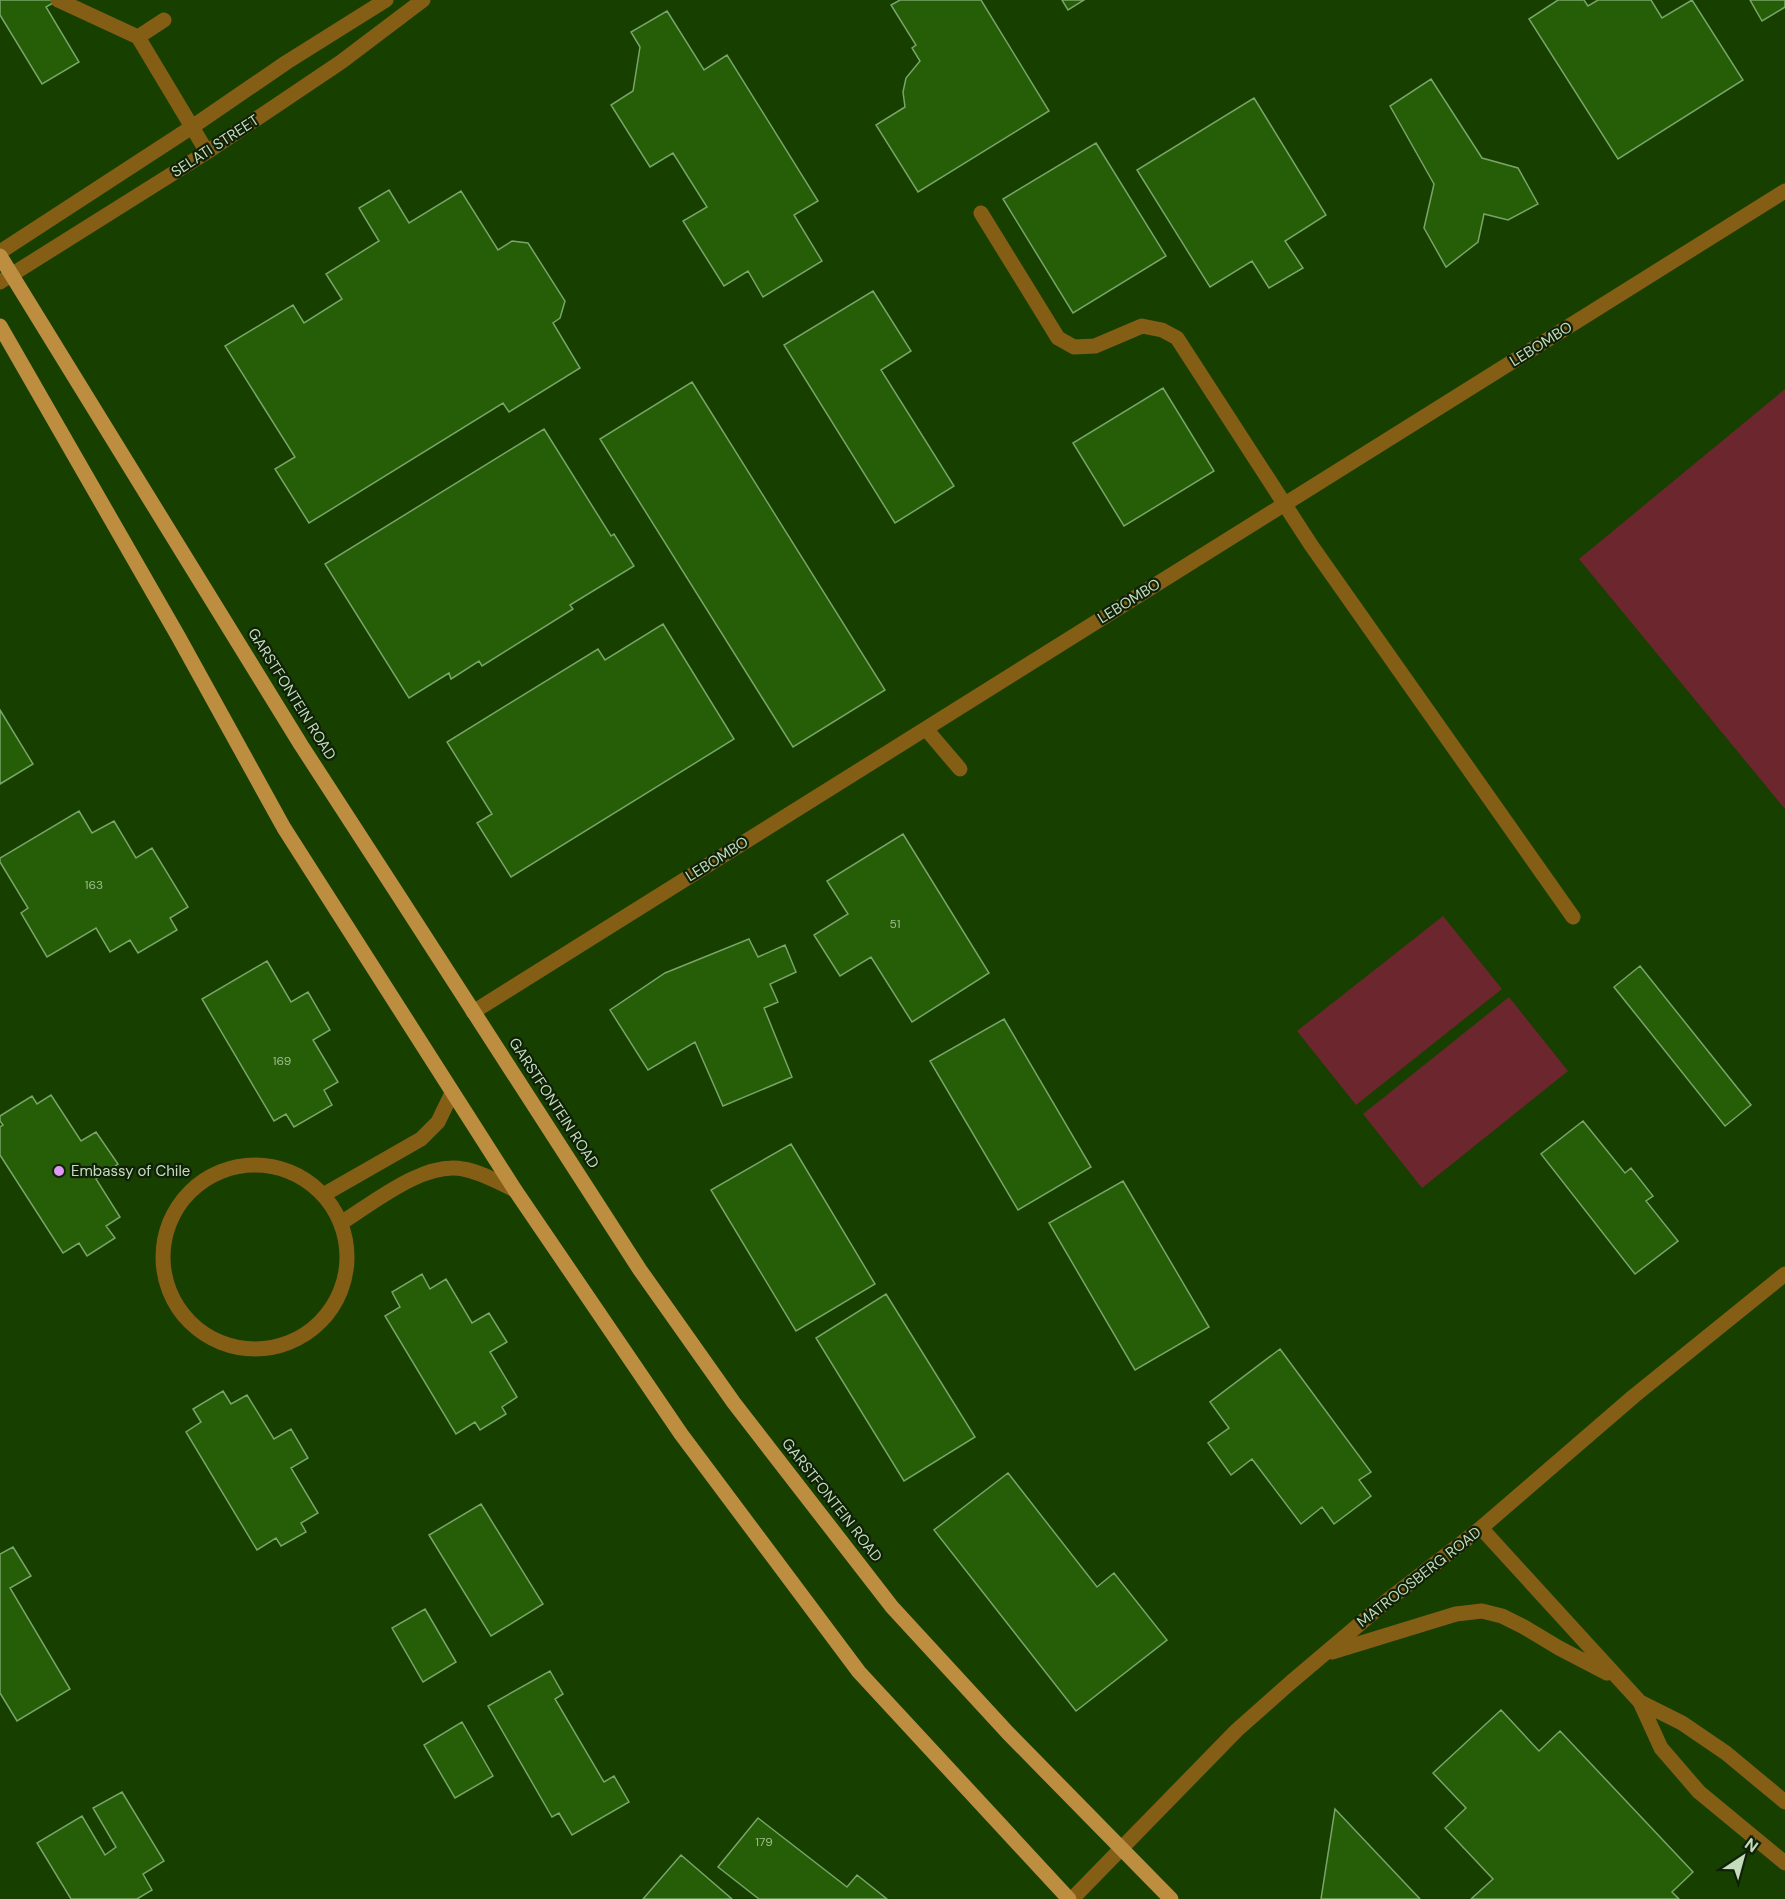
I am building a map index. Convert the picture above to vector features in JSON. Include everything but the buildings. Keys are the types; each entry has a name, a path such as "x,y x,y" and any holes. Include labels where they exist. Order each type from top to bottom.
{"main road":[{"name":"GARSTFONTEIN ROAD","path":"0,254 5,279 301,744 640,1270 734,1403 892,1607 1008,1732 1171,1899"},
{"path":"0,326 184,646 284,828 515,1190 681,1434 859,1672 1070,1899"}],"street":[{"path":"58,0 138,37 207,152"},
{"name":"SELATI STREET","path":"0,254 287,62 386,0"},
{"name":"SELATI STREET","path":"5,279 207,152 341,62 423,0"},
{"path":"138,37 164,20"},
{"name":"LEBOMBO","path":"473,1012 1785,191"},
{"path":"981,213 1058,338 1074,347 1095,346 1142,326 1162,330 1177,338 1311,544 1573,917"},
{"path":"926,729 960,768"},
{"path":"323,1195 421,1139 438,1122 452,1093"},
{"path":"249,1164 277,1167 302,1177 323,1195 341,1222 347,1249 346,1276 336,1302 320,1324 297,1340 271,1348 244,1349 217,1342 194,1327 176,1306 165,1281 162,1253 165,1236 167,1227 180,1202 199,1183 223,1170 249,1164"},
{"path":"341,1222 429,1171 463,1169 483,1175 515,1190"},
{"name":"MATROOSBERG ROAD","path":"1070,1899 1237,1730 1388,1599 1481,1528 1634,1396 1785,1274"},
{"path":"1481,1528 1640,1702 1661,1748 1699,1792 1785,1863"},
{"path":"1324,1654 1455,1614 1482,1611 1502,1616 1516,1623 1618,1679"},
{"path":"1640,1702 1682,1723 1726,1753 1785,1802"}],"shaded area":[{"path":"1785,389 1785,809 1579,559"},
{"path":"1443,916 1502,989 1356,1105 1297,1031"},
{"path":"1509,997 1568,1071 1422,1188 1363,1114"}],"place":[{"name":"Embassy of Chile","path":"59,1171"}]}
